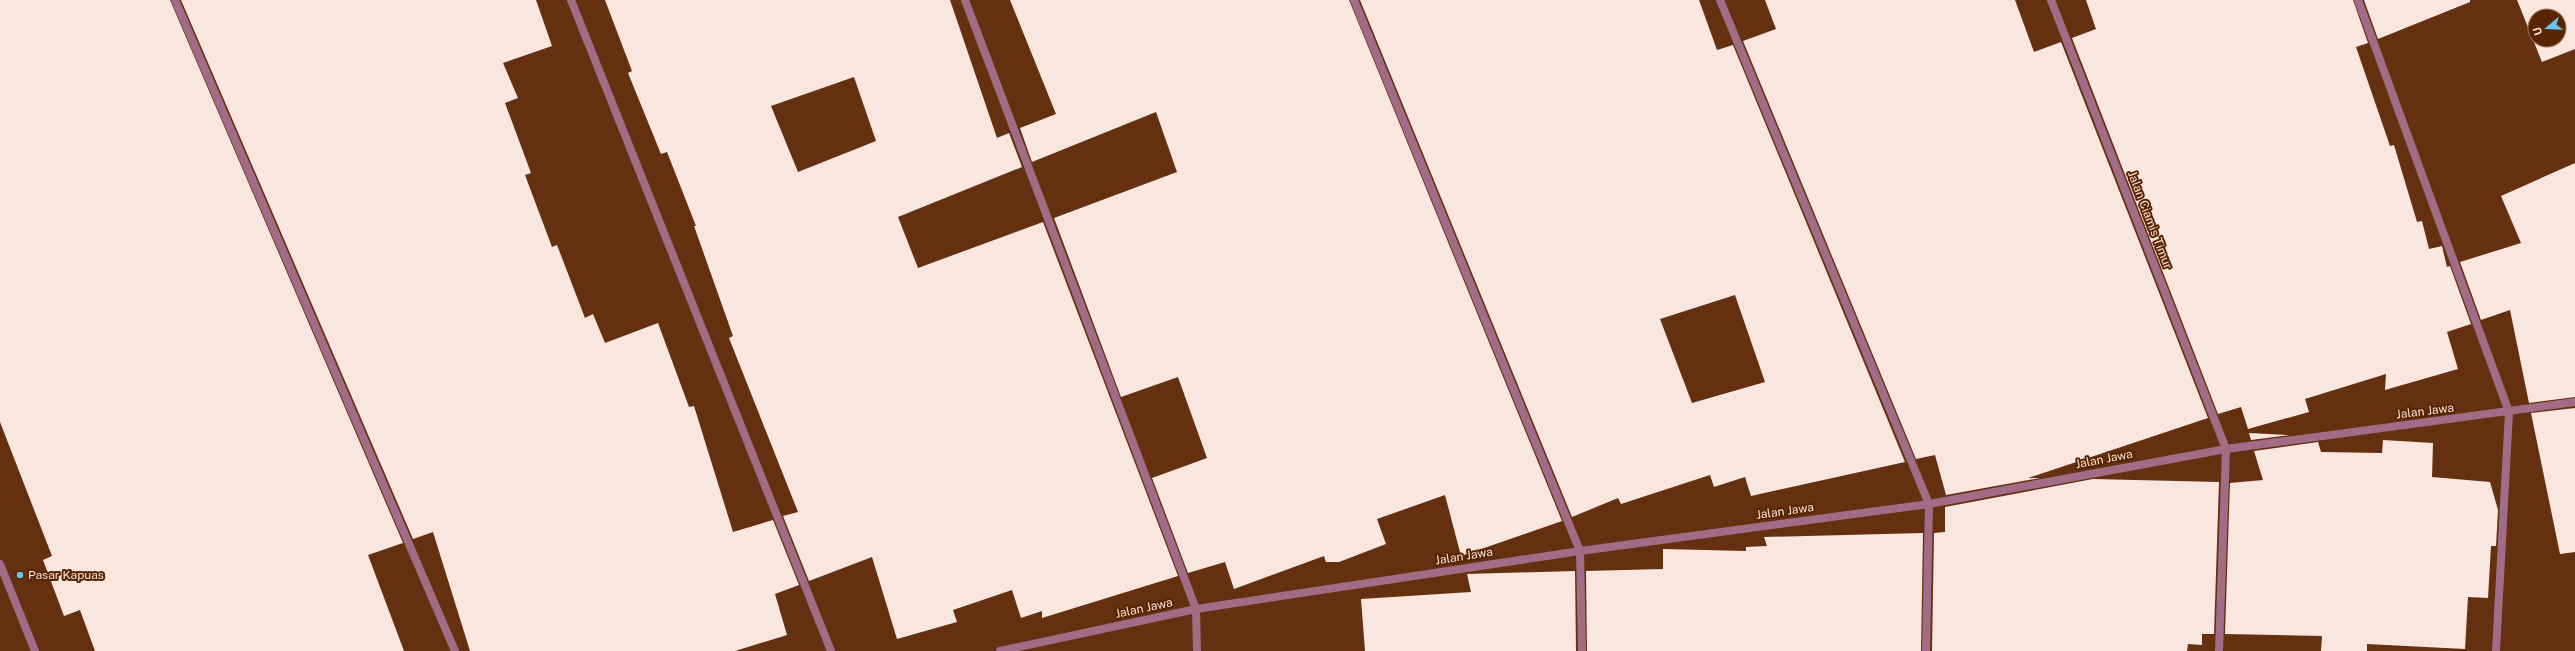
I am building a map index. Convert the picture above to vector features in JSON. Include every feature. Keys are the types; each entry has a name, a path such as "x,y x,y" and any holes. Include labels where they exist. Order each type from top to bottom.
{"street":[{"path":"175,0 455,651"},
{"path":"571,0 831,651"},
{"path":"965,0 1196,609 1197,651"},
{"path":"1354,0 1580,550 1582,651"},
{"path":"1720,0 1929,504 1926,651"},
{"name":"Jalan Ciamis Timur","path":"2051,0 2226,449"},
{"path":"2358,0 2509,412 2496,651"},
{"name":"Jalan Jawa","path":"1000,651 1196,609 1580,550 1929,504 2226,449 2575,402"},
{"path":"2220,651 2226,449"},
{"path":"0,564 35,651"}],"building":[{"path":"0,0 170,0 403,543 368,555 404,651 95,651 80,610 64,616 43,560 52,556 0,422"},
{"path":"181,0 536,0 552,46 503,63 518,98 505,103 531,173 525,175 552,247 557,245 585,318 593,314 605,343 658,323 689,407 694,406 733,532 773,520 799,585 775,594 787,635 735,651 470,651 433,532 413,539"},
{"path":"605,0 950,0 997,138 1009,133 1022,167 898,217 918,268 1043,222 1178,576 1042,618 1042,611 1021,618 1012,590 953,610 957,622 897,639 872,557 809,581 783,516 798,512 729,338 733,336 694,226 696,226 667,152 661,154 628,73 632,71","holes":["854,77 876,141 798,172 771,106"]},
{"path":"1010,0 1349,0 1562,521 1461,556 1445,495 1377,519 1386,544 1339,562 1326,562 1324,556 1234,589 1225,562 1188,573 1152,478 1207,458 1178,377 1121,397 1054,218 1177,172 1156,112 1032,162 1020,128 1056,114"},
{"path":"1360,0 1699,0 1717,50 1733,45 1905,462 1751,496 1745,477 1714,487 1710,475 1621,504 1618,498 1572,517","holes":["1735,295 1765,382 1692,403 1660,319"]},
{"path":"1765,0 2015,0 2034,52 2061,42 2208,418 2028,478 2040,478 1946,495 1935,455 1916,459 1743,41 1776,29"},
{"path":"2086,0 2353,0 2368,43 2356,47 2390,146 2394,145 2417,222 2422,221 2429,249 2442,246 2447,267 2450,266 2471,324 2447,332 2458,369 2385,390 2386,374 2305,399 2309,412 2248,429 2241,407 2218,414 2072,38 2096,29"},
{"path":"2364,0 2470,0 2470,2 2378,39"},
{"path":"2517,0 2575,0 2575,49 2542,62 2536,48 2567,48 2567,8 2527,8 2527,25"},
{"path":"2575,163 2575,397 2529,403 2510,310 2481,320 2460,262 2521,243 2501,196"},
{"path":"2575,408 2575,552 2560,554 2531,413"},
{"path":"2249,433 2289,435 2251,440"},
{"path":"2383,440 2433,443 2432,477 2490,482 2498,510 2496,546 2491,546 2488,598 2468,597 2465,649 2367,644 2367,651 2321,651 2322,636 2225,634 2230,483 2263,480 2254,451 2318,442 2321,452 2382,453"},
{"path":"2093,479 2219,482 2214,634 2202,634 2202,645 2188,644 2187,651 1932,651 1934,533 1945,532 1945,507"},
{"path":"1923,533 1921,651 1587,651 1586,571 1663,569 1663,549 1746,551 1746,547 1767,546 1764,537"},
{"path":"1575,571 1576,651 1365,651 1361,599 1471,592 1467,574"}],"place":[{"name":"Pasar Kapuas","path":"20,575"}]}
